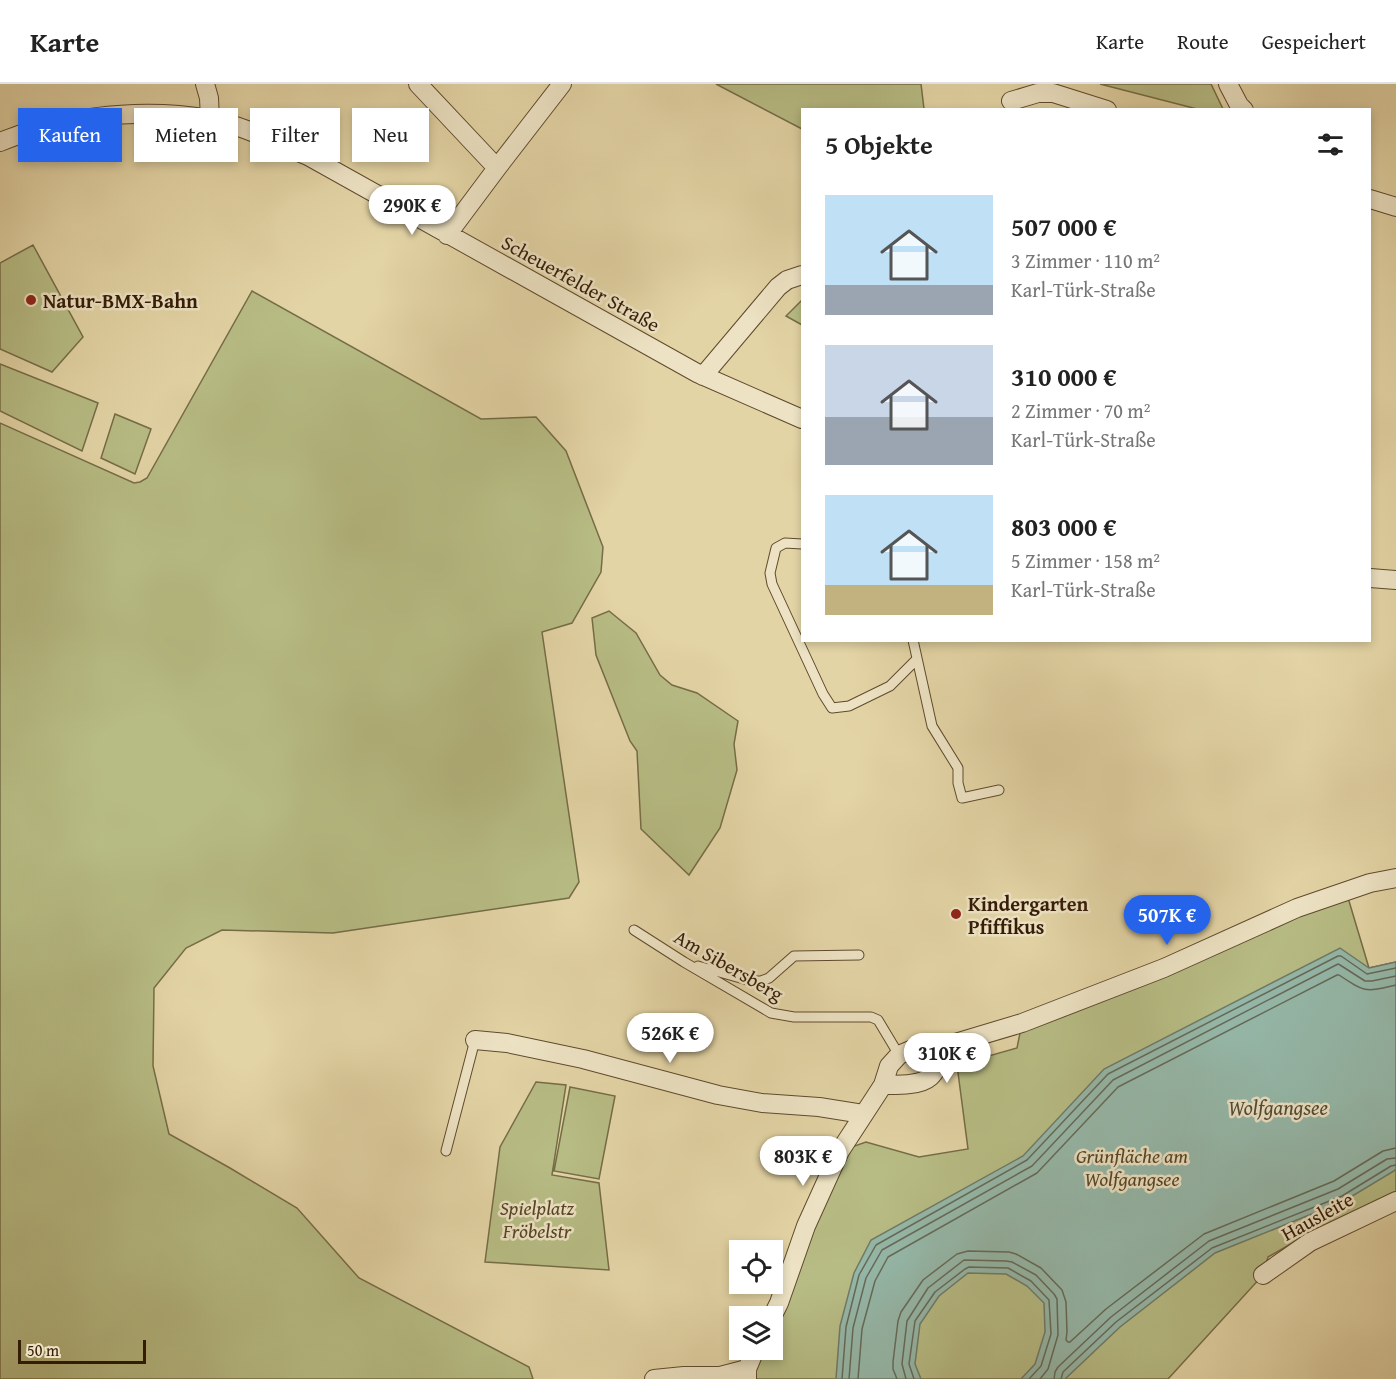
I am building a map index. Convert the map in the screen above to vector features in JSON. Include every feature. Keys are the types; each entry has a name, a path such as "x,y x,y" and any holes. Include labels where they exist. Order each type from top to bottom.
{"street":[{"path":"205,84 209,108"},
{"path":"418,84 497,168"},
{"path":"447,235 562,84"},
{"path":"1228,84 1242,108"},
{"path":"1011,100 1038,93 1053,93 1101,108"},
{"name":"Scheuerfelder Straße","path":"0,142 37,129 82,118 134,114"},
{"name":"Scheuerfelder Straße","path":"238,128 308,156 703,376 801,419"},
{"path":"1371,199 1396,207"},
{"path":"703,376 778,287 787,280 801,275"},
{"path":"1371,578 1396,580"},
{"path":"778,1306 816,1201 840,1151 883,1085 889,1066 899,1055 913,1049 945,1046 1022,1023 1164,968 1296,908 1370,883 1396,878"},
{"path":"475,1040 583,1059 718,1095 762,1103 819,1107 863,1114"},
{"path":"883,1085 913,1084 930,1078 945,1046"},
{"name":"Hausleite","path":"1263,1275 1310,1242 1396,1201"},
{"path":"654,1379 747,1374"}],"lane":[{"path":"801,544 785,543 776,548 770,573 772,584 823,694 832,708 849,706 890,686 917,659"},
{"path":"913,642 932,726 958,768 958,783 962,798 999,790"},
{"name":"Am Sibersberg","path":"634,930 771,1013 794,1017 871,1017 878,1020 899,1055"},
{"path":"684,962 751,981 761,981 769,978 794,956 859,955"},
{"path":"446,1151 475,1040"}],"green space":[{"path":"716,84 921,84 924,108 801,108 801,128"},
{"path":"1100,84 1211,84 1223,108 1193,108"},
{"name":"Natur-BMX-Bahn","path":"33,245 83,337 52,372 0,349 0,263"},
{"path":"252,291 481,419 536,417 566,451 603,547 601,572 572,623 542,632 579,882 569,898 333,933 222,930 186,948 154,988 153,1066 169,1134 297,1208 359,1278 529,1367 533,1379 0,1379 0,423 134,483 140,482 147,478"},
{"path":"801,301 801,324 786,316"},
{"path":"0,364 98,403 82,451 0,411"},
{"path":"115,414 151,429 135,474 101,458"},
{"path":"609,611 636,633 660,675 672,685 697,693 738,721 734,744 737,770 720,828 689,875 641,829 637,751 630,741 596,655 592,618"},
{"name":"Grünfläche am Wolfgangsee","path":"1346,891 1369,968 1396,962 1396,1194 1303,1237 1268,1257 1263,1275 1168,1379 747,1379 753,1360 783,1360 783,1306 777,1306 840,1151 866,1142 919,1157 968,1149 957,1065 1017,1048 1022,1023"},
{"name":"Spielplatz Fröbelstr","path":"536,1082 566,1085 552,1175 599,1183 609,1270 485,1262 500,1147"},
{"path":"570,1087 615,1096 599,1179 554,1171"}],"water":[{"name":"Wolfgangsee","path":"1340,948 1369,968 1396,962 1396,1169 1394,1171 1344,1201 1215,1253 1120,1327 1065,1379 1021,1379 1035,1364 1045,1332 1044,1303 1027,1286 1006,1274 968,1273 939,1296 920,1324 915,1364 921,1379 836,1379 840,1326 854,1273 871,1240 1023,1156 1104,1069"}],"place":[{"name":"Natur-BMX-Bahn","path":"31,300"},
{"name":"Kindergarten Pfiffikus","path":"956,914"}]}
